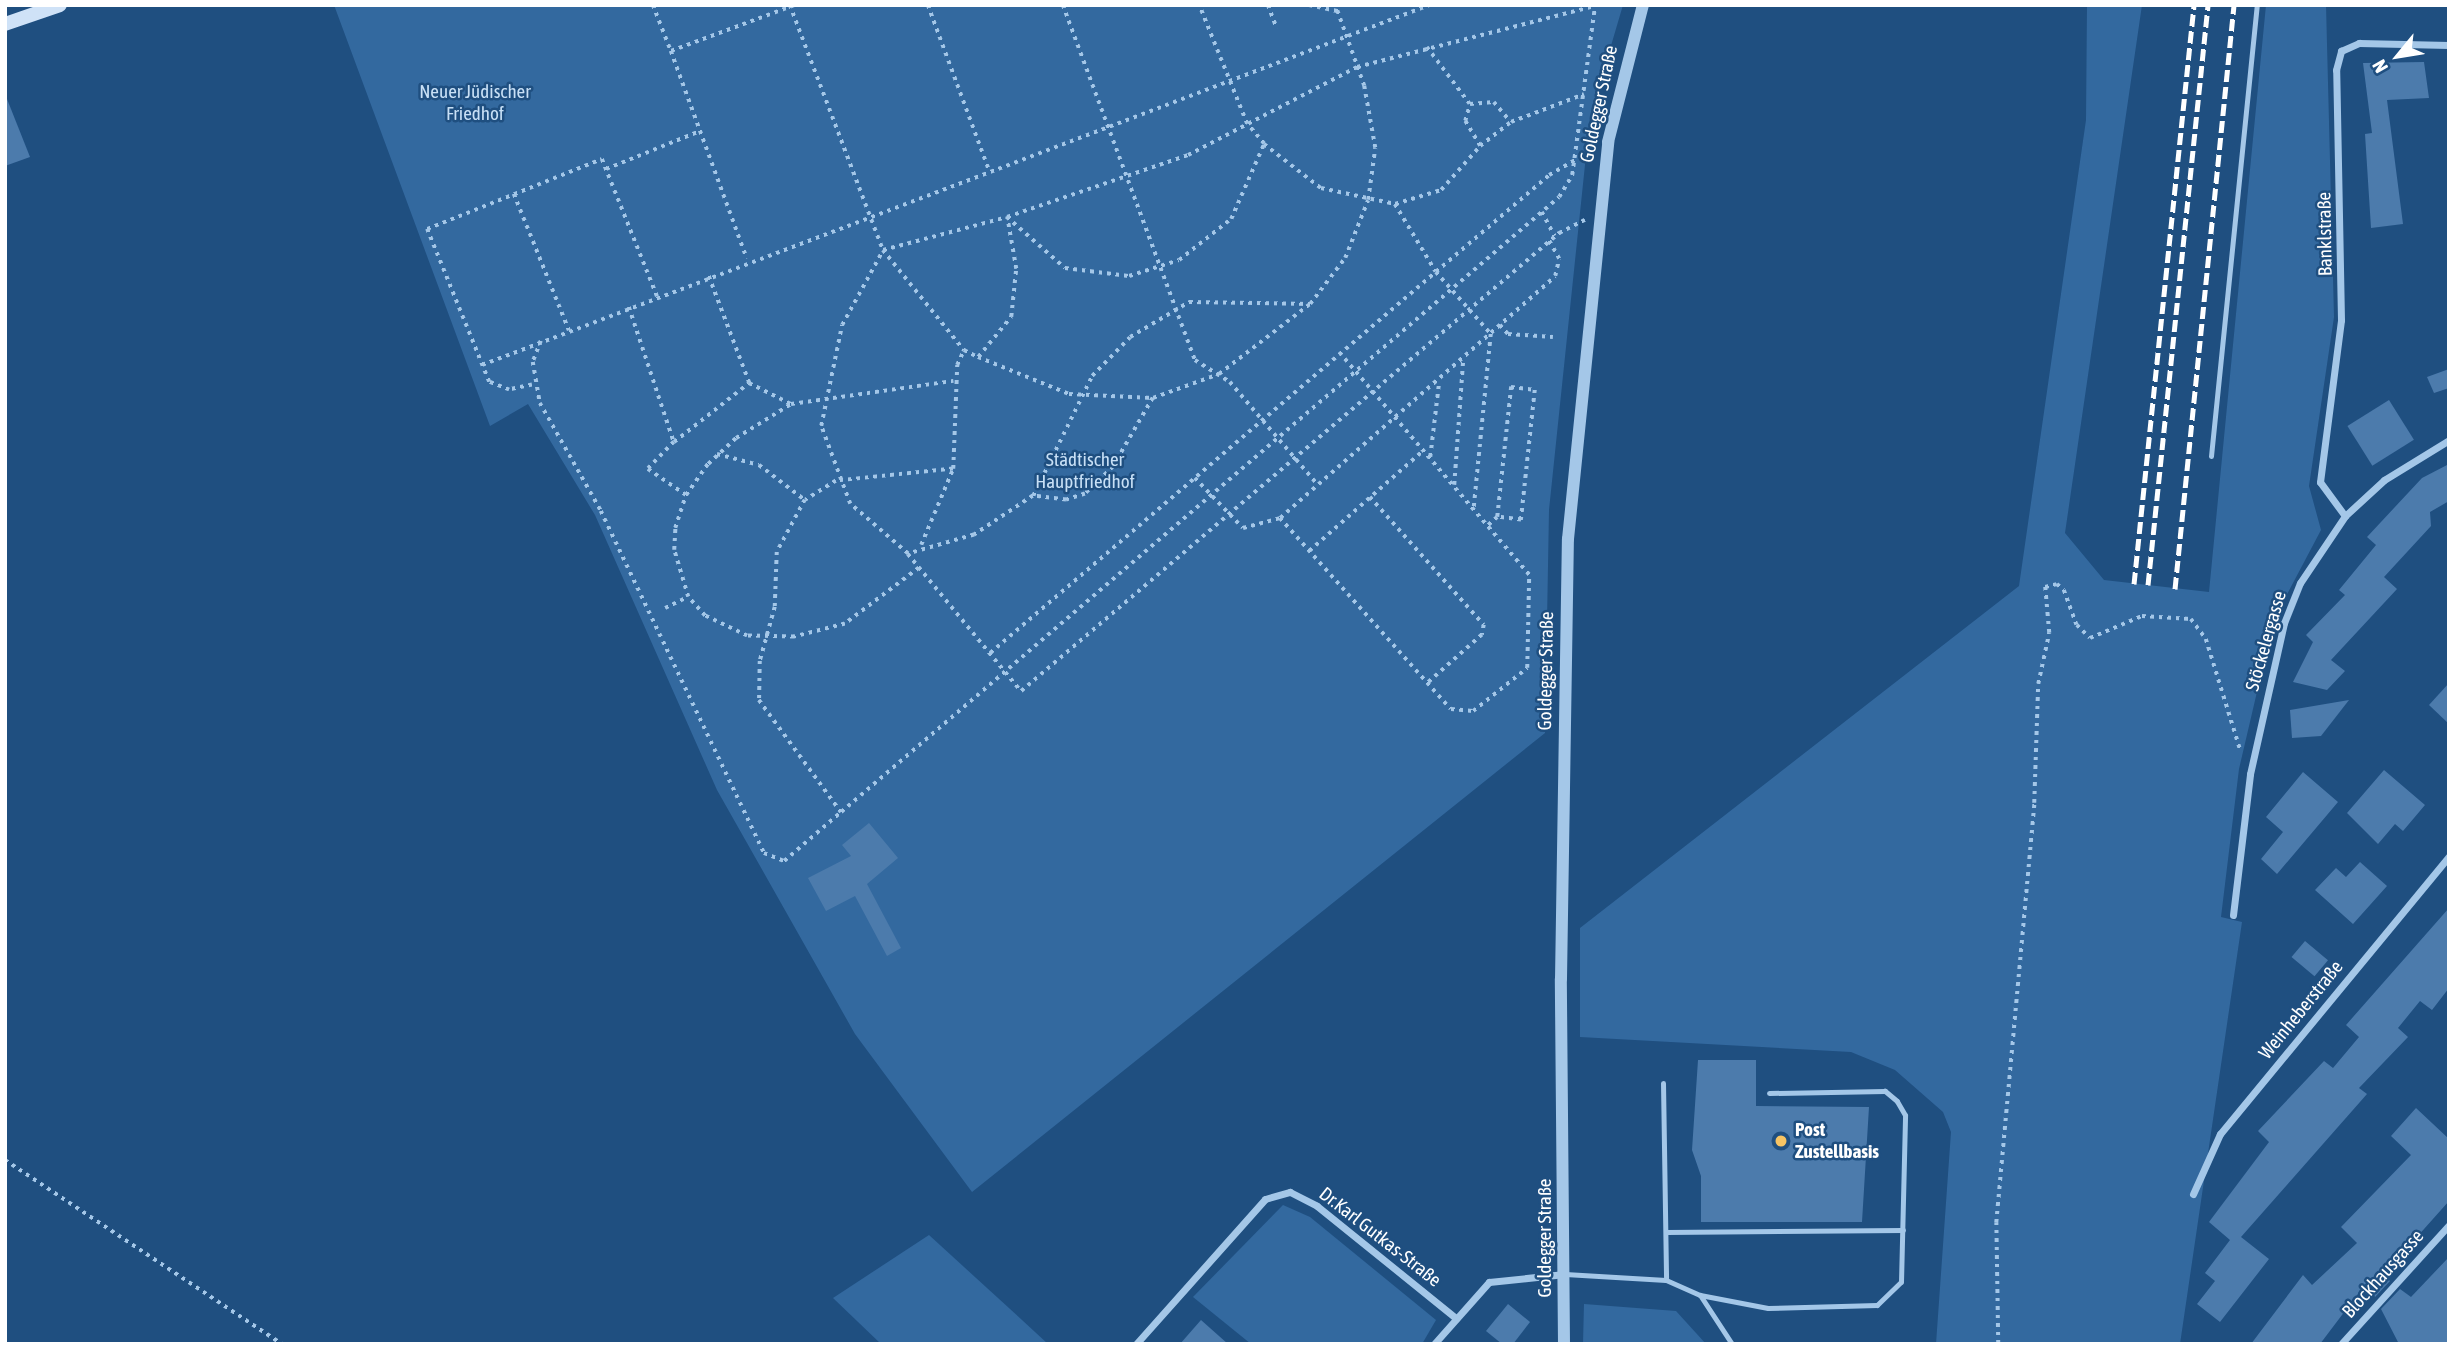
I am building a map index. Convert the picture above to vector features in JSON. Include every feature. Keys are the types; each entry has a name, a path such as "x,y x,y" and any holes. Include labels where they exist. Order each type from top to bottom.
{"main road":[{"path":"5,24 60,5"}],"street":[{"name":"Goldegger Straße","path":"1564,1344 1565,613 1573,459 1599,213 1615,98 1643,5"},
{"name":"Banklstraße","path":"2345,516 2320,482 2341,320 2336,70 2341,51 2359,43 2449,45"},
{"name":"Stöckelergasse","path":"2233,915 2250,774 2284,623 2313,560 2345,516 2384,480 2449,440"},
{"name":"Weinheberstraße","path":"2193,1194 2220,1134 2449,856"},
{"name":"Dr.Karl Gutkas-Straße","path":"1136,1344 1265,1199 1279,1193 1317,1206 1456,1318"},
{"name":"Blockhausgasse","path":"2341,1344 2449,1226"},
{"path":"1434,1344 1489,1282 1565,1274"}],"lane":[{"path":"2211,456 2257,5"},
{"path":"1663,1083 1666,1280"},
{"path":"1565,1274 1666,1280 1700,1296 1768,1308 1877,1305 1900,1282 1905,1115 1897,1101 1885,1091 1769,1093"},
{"path":"1665,1231 1903,1230"},
{"path":"1700,1296 1732,1344"}],"path":[{"path":"653,5 747,259"},
{"path":"928,5 989,170"},
{"path":"1063,5 1160,269 1172,309 1195,360 1219,374 1263,420 1318,485"},
{"path":"1199,5 1227,81 1247,124 1264,144 1321,188 1368,200 1395,204 1441,190 1480,146 1511,122 1584,94"},
{"path":"1268,5 1277,28"},
{"path":"1309,5 1338,11"},
{"path":"671,51 792,6 883,250 964,350 1027,380 1083,395 1153,398 1219,374 1310,304 1345,258 1368,200 1375,148 1357,67 1335,5"},
{"path":"482,365 747,259 1429,5"},
{"path":"541,341 532,385 601,511 764,853 783,861 841,812 1005,671 1210,495 1559,197 1575,160 1595,6 1357,67 1247,124 1127,180 1007,217 883,250 842,325 823,401 821,426 836,481 850,504 908,554 919,568 1005,671 1021,691 1555,236 1599,213"},
{"path":"1427,47 1470,104"},
{"path":"1470,104 1494,102 1511,122"},
{"path":"1470,104 1465,121 1480,146"},
{"path":"606,169 700,131"},
{"path":"1007,217 1048,258 1085,275 1160,269 1204,244 1231,219 1264,144"},
{"path":"532,385 499,389 482,365 427,229 602,159 657,296"},
{"path":"990,653 1436,272 1575,160"},
{"path":"514,194 569,330"},
{"path":"1395,204 1436,272 1491,334 1474,509"},
{"path":"1542,212 1555,236"},
{"path":"978,357 1000,336 1016,296 1007,217"},
{"path":"1195,478 1228,517 1243,528 1280,518 1555,275 1559,259 1549,242"},
{"path":"708,275 749,383 791,404"},
{"path":"908,554 920,546 974,535 1033,496 1083,395 1112,355 1172,309 1209,300 1310,304"},
{"path":"629,306 674,442"},
{"path":"1500,325 1508,334 1553,337"},
{"path":"920,546 953,469 954,381 964,350"},
{"path":"1280,518 1451,709 1473,711 1532,658 1529,575 1340,355"},
{"path":"1454,487 1463,358"},
{"path":"1430,459 1439,380"},
{"path":"919,568 845,624 769,640 724,628 688,597 674,550 687,495 717,454 791,404 954,381"},
{"path":"687,495 648,469 674,442 749,383"},
{"path":"1488,525 1497,517 1511,387 1535,390 1521,520 1497,517"},
{"path":"1033,496 1066,500 1101,482 1153,398"},
{"path":"1309,551 1423,451"},
{"path":"717,454 759,466 804,500"},
{"path":"841,812 759,700 760,661 769,640 777,552 804,500 836,481 953,469"},
{"path":"1370,497 1484,625 1482,635 1428,683"},
{"path":"1998,1344 1996,1223 2034,803 2038,684 2049,633 2045,587 2057,584 2064,590 2077,625 2090,638 2158,614 2199,627 2250,774"},
{"path":"665,608 688,597"},
{"path":"5,1160 282,1344"}],"green space":[{"name":"Städtischer Hauptfriedhof","path":"334,5 1623,5 1590,117 1549,510 1545,733 972,1192 855,1034 717,790 595,515 528,404 490,426"},
{"path":"2087,5 2142,5 2065,533 2104,580 2209,592 2266,5 2326,5 2334,317 2309,486 2321,530 2274,619 2239,769 2221,917 2242,922 2180,1344 1936,1344 1951,1132 1943,1112 1895,1070 1851,1052 1580,1037 1580,928 2019,586 2086,120"},
{"path":"1283,1205 1310,1217 1436,1320 1422,1344 1251,1344 1193,1297"},
{"path":"929,1235 1048,1344 881,1344 833,1298"},
{"path":"1584,1304 1676,1311 1706,1344 1583,1344"}],"building":[{"path":"2424,62 2429,98 2387,100 2403,224 2371,228 2365,134 2372,133 2363,63"},
{"path":"5,94 30,157 5,166"},
{"path":"2449,369 2449,388 2434,393 2427,377"},
{"path":"2389,400 2414,440 2372,466 2347,426"},
{"path":"2449,464 2449,501 2430,512 2431,526 2384,577 2397,589 2331,660 2345,671 2327,690 2293,682 2313,642 2306,635 2345,595 2339,590 2376,545 2367,537 2422,478"},
{"path":"2449,683 2449,724 2429,705"},
{"path":"2349,700 2321,736 2292,738 2290,710"},
{"path":"2384,770 2425,805 2403,831 2395,824 2378,844 2347,813"},
{"path":"2303,772 2338,802 2277,874 2261,859 2283,832 2266,817"},
{"path":"869,823 898,858 867,884 901,948 887,956 855,896 826,911 808,878 851,856 842,845"},
{"path":"2360,862 2387,886 2353,924 2315,890 2336,868 2346,877"},
{"path":"2449,908 2449,988 2432,1010 2420,1001 2398,1028 2408,1037 2359,1088 2367,1094 2241,1237 2269,1259 2220,1322 2197,1304 2215,1281 2205,1273 2230,1240 2209,1222 2269,1142 2258,1131 2324,1061 2333,1068 2359,1037 2346,1025"},
{"path":"2305,941 2328,960 2314,976 2292,957"},
{"name":"Post Zustellbasis","path":"1698,1060 1756,1060 1756,1106 1869,1107 1862,1222 1701,1222 1701,1176 1692,1150"},
{"path":"2416,1108 2449,1139 2449,1201 2383,1275 2390,1281 2375,1297 2367,1282 2320,1344 2251,1344 2303,1275 2312,1285 2357,1243 2341,1227 2411,1155 2391,1136"},
{"path":"2449,1257 2449,1344 2399,1344 2381,1309 2400,1289 2411,1297"},
{"path":"1508,1304 1530,1322 1513,1344 1502,1344 1486,1331"},
{"path":"1201,1320 1228,1344 1180,1344"}],"railway":[{"path":"2134,584 2194,5"},
{"path":"2148,585 2208,5"},
{"path":"2175,589 2234,5"}],"place":[{"name":"Post Zustellbasis","path":"1781,1141"}],"park label":[{"name":"Neuer Jüdischer Friedhof","path":"475,103"}]}
